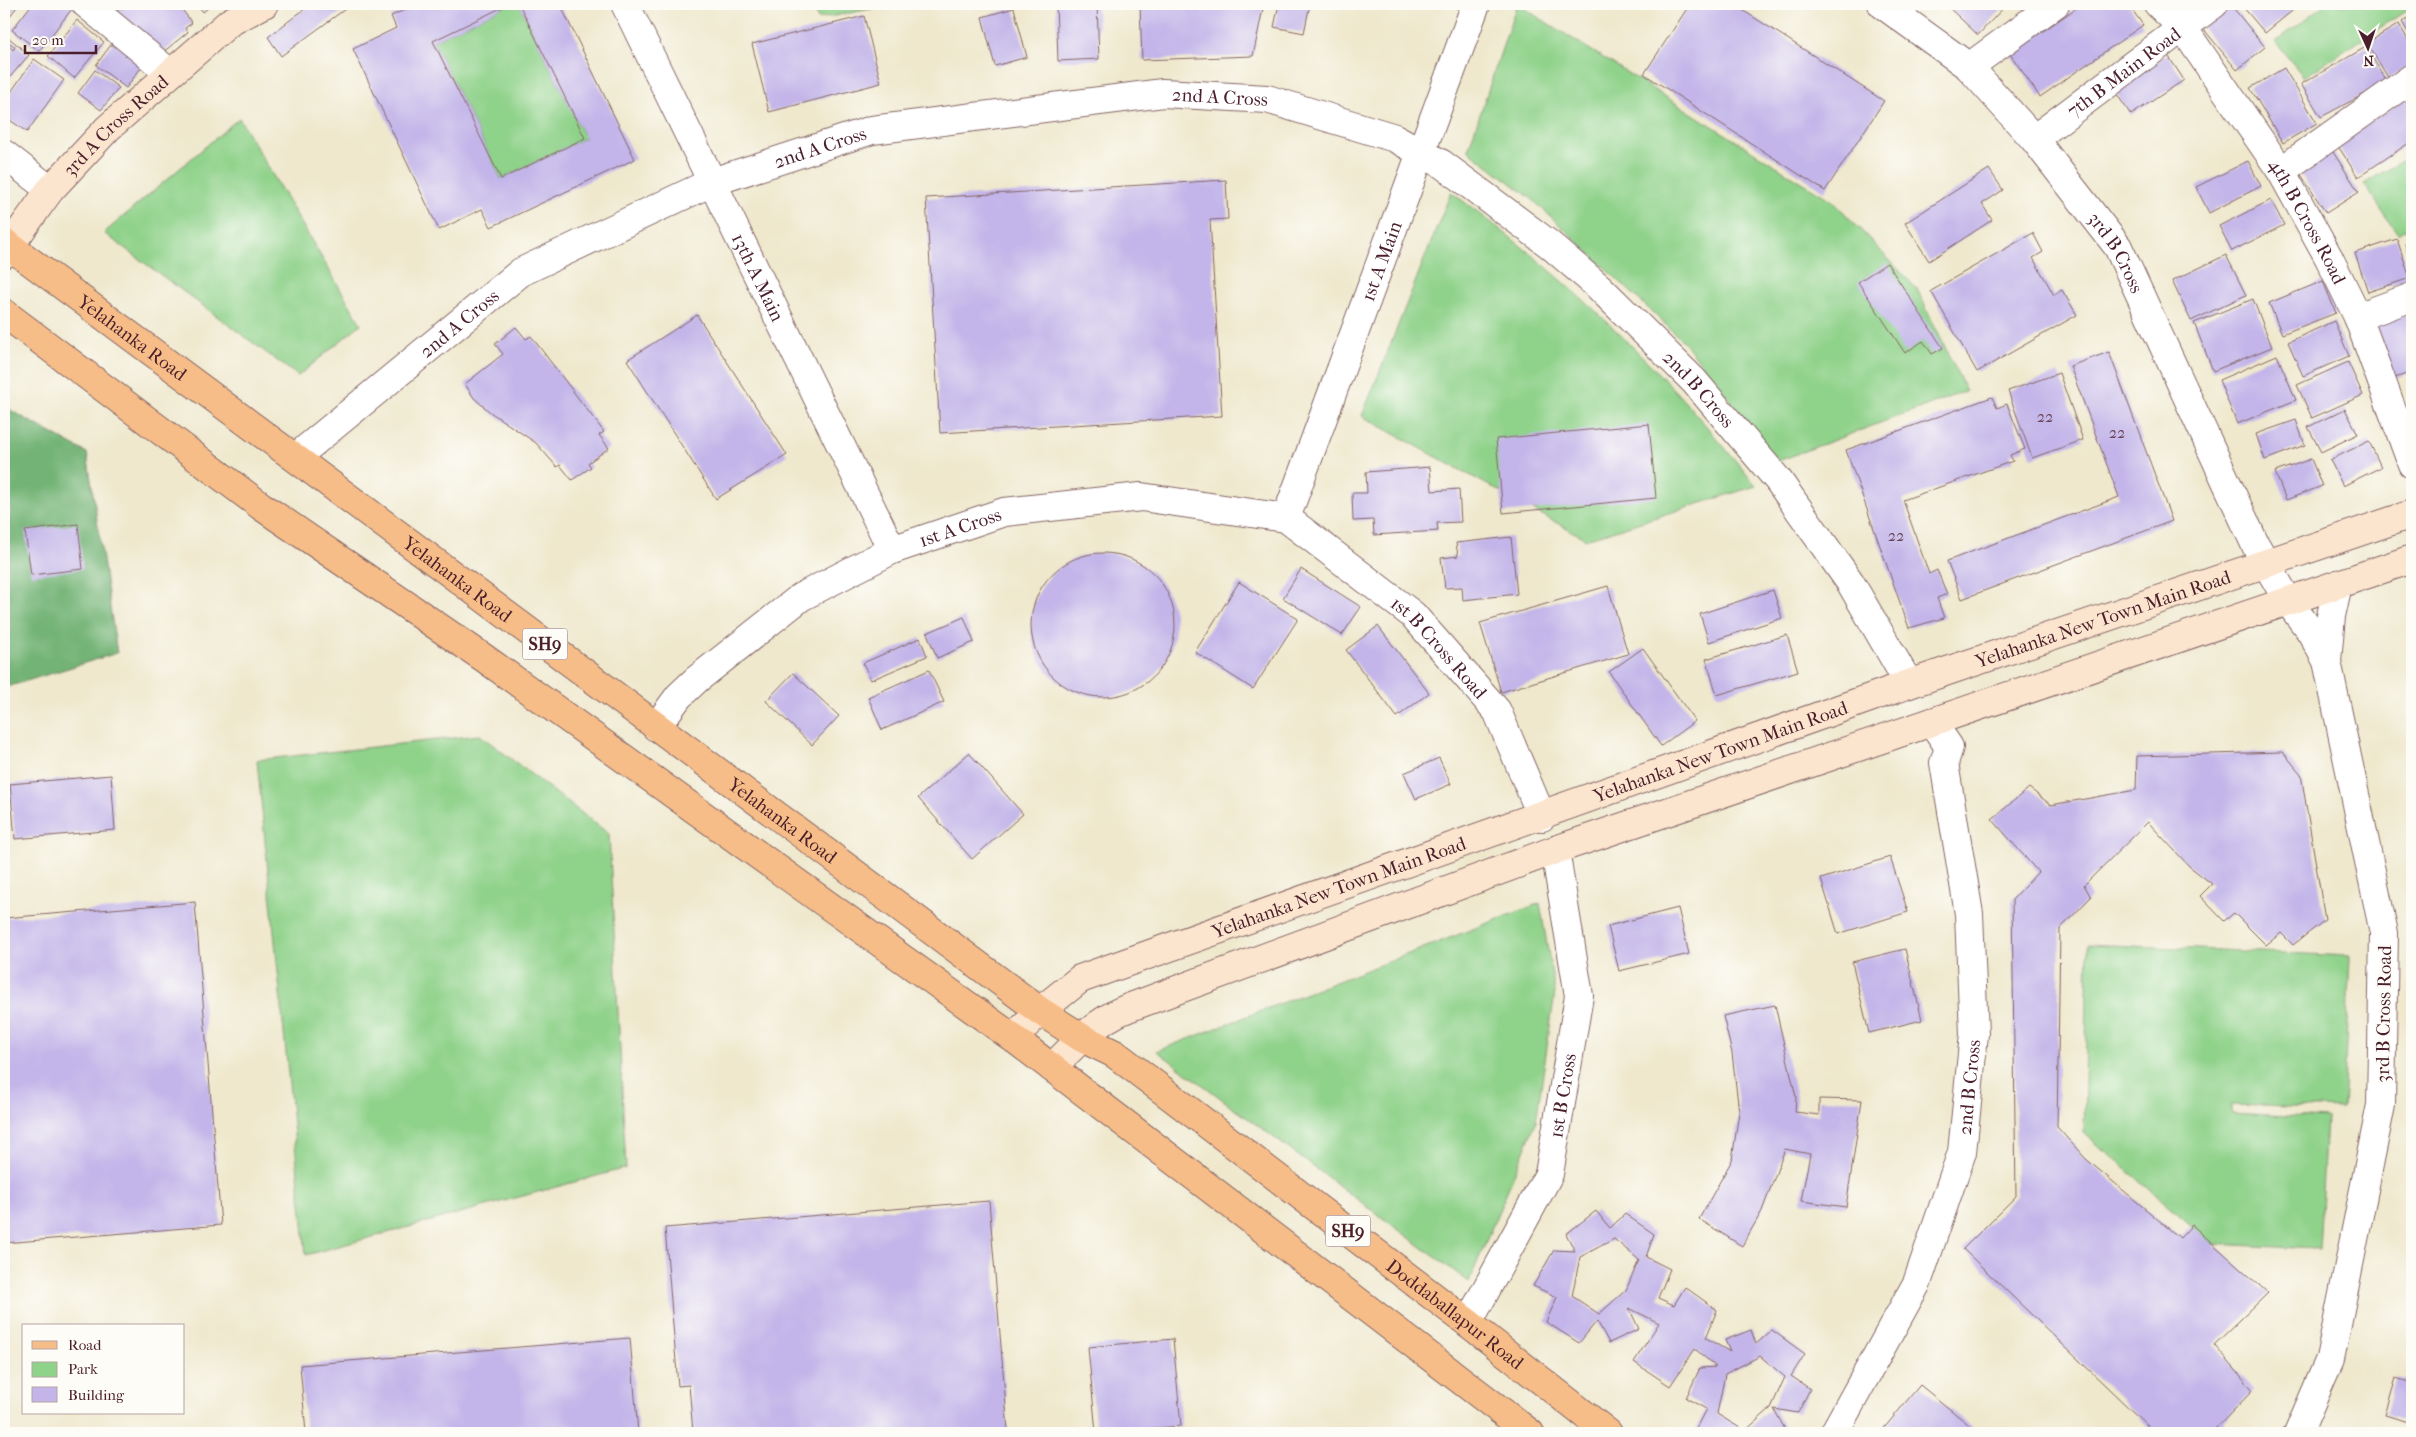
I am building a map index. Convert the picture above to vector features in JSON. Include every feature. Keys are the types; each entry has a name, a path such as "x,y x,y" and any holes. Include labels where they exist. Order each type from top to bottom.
{"main road":[{"name":"3rd A Cross Road","path":"6,247 50,190 108,128 230,22 264,4"},
{"name":"Yelahanka Road","path":"6,247 296,457 656,727 1040,1011 1082,1038"},
{"name":"SH9","path":"4,313 260,506 484,658 1012,1038 1530,1433"},
{"name":"Yelahanka New Town Main Road","path":"1012,1038 1040,1011 1080,979 1542,817 1910,684 2412,514"},
{"name":"Yelahanka New Town Main Road","path":"1052,1068 1082,1038 1110,1015 1554,850 2412,559"},
{"name":"Doddaballapur Road","path":"1082,1038 1115,1054 1468,1323 1608,1433"}],"street":[{"path":"86,4 170,73"},
{"name":"13th A Main","path":"625,4 892,550"},
{"name":"1st A Main","path":"1286,518 1476,4"},
{"name":"3rd B Cross","path":"1882,4 1969,67 2034,139 2118,247 2243,518 2288,601"},
{"path":"1969,67 2055,4"},
{"name":"4th B Cross Road","path":"2158,4 2183,28 2281,171 2330,258 2358,317 2412,464"},
{"name":"7th B Main Road","path":"2034,139 2214,4"},
{"path":"2281,171 2412,78"},
{"name":"2nd A Cross","path":"296,457 521,272 712,182 872,130 1163,93 1267,99 1395,138 1421,152"},
{"name":"2nd B Cross","path":"1421,152 1466,180 1549,244 1600,287 1694,381 1738,431 1815,530 1850,582 1910,684"},
{"path":"4,154 50,190"},
{"path":"2358,317 2412,297"},
{"name":"1st A Cross","path":"656,727 679,696 696,680 801,596 892,550 1004,512 1141,497 1286,518"},
{"name":"1st B Cross Road","path":"1286,518 1413,615 1497,711 1542,817"},
{"path":"2327,660 2331,616 2338,584"},
{"name":"3rd B Cross Road","path":"2288,601 2311,632 2327,660 2384,933 2381,1105 2330,1359 2298,1433"},
{"name":"2nd B Cross","path":"1834,1433 1917,1283 1962,1152 1974,1034 1969,914 1944,763 1949,747 1932,722"},
{"name":"1st B Cross","path":"1468,1323 1548,1174 1579,996 1563,889 1554,850"}],"green space":[{"path":"509,4 519,4 585,138 501,179 433,41"},
{"path":"811,4 897,4 818,19"},
{"path":"1517,4 1834,202 1917,289 1966,391 1778,461 1685,343 1532,199 1468,150"},
{"path":"2326,4 2412,4 2412,7 2304,77 2275,42"},
{"path":"239,118 361,324 298,376 104,233"},
{"path":"2412,154 2412,226 2398,234 2364,184"},
{"path":"1451,192 1536,259 1614,328 1686,403 1756,486 1586,539 1362,416"},
{"path":"4,403 12,411 87,453 117,653 4,688"},
{"path":"480,735 609,834 626,1168 306,1255 257,760"},
{"path":"1540,903 1555,992 1536,1122 1469,1282 1157,1051"},
{"path":"2088,944 2350,956 2343,1109 2232,1105 2232,1113 2326,1118 2319,1249 2213,1244 2084,1133"}],"building":[{"path":"4,4 19,4 4,24"},
{"path":"32,4 75,5 39,51 12,30"},
{"path":"126,4 178,4 192,23 185,28 188,32 162,53 115,13"},
{"path":"197,4 213,4 203,12"},
{"path":"311,4 352,4 281,56 268,37"},
{"path":"418,4 509,4 433,41 501,179 585,138 519,4 560,4 635,159 491,227 482,209 439,230 353,49 396,28 391,16"},
{"path":"1056,4 1097,4 1099,59 1058,61"},
{"path":"1140,4 1264,4 1253,56 1142,60"},
{"path":"1279,4 1310,4 1304,33 1274,27"},
{"path":"1614,4 1629,4 1627,8"},
{"path":"1690,4 1733,4 1884,101 1825,191 1644,74"},
{"path":"1945,4 2007,4 1978,35"},
{"path":"2082,4 2128,4 2143,25 2040,97 2010,54"},
{"path":"2230,4 2265,47 2237,70 2202,27"},
{"path":"2247,4 2296,4 2298,6 2265,33 2243,7"},
{"path":"1014,8 1027,57 995,66 982,17"},
{"path":"2412,15 2412,39 2402,22"},
{"path":"864,16 881,83 769,112 752,44"},
{"path":"77,20 104,42 74,78 48,56"},
{"path":"2399,24 2412,47 2412,65 2389,79 2367,43"},
{"path":"8,37 29,55 4,84 4,42 13,50 15,47 5,39"},
{"path":"116,38 146,61 126,88 96,65"},
{"path":"2366,47 2387,82 2321,117 2301,84"},
{"path":"2167,54 2184,80 2131,115 2114,90"},
{"path":"34,59 64,80 27,132 4,116 4,102"},
{"path":"2284,68 2317,123 2283,143 2250,88"},
{"path":"95,70 119,88 101,110 78,93"},
{"path":"2412,95 2412,141 2358,177 2336,143"},
{"path":"2331,149 2359,192 2326,213 2298,170"},
{"path":"2248,161 2261,186 2209,213 2196,187"},
{"path":"1989,169 2003,190 1982,204 1992,220 1929,261 1905,223"},
{"path":"1226,180 1228,219 1210,220 1222,416 940,433 926,198"},
{"path":"2271,200 2284,225 2232,251 2219,226"},
{"path":"2033,233 2043,252 2033,258 2054,295 2062,290 2077,315 1977,372 1931,291"},
{"path":"2397,239 2410,278 2368,292 2355,253"},
{"path":"2412,241 2412,265 2405,244"},
{"path":"2226,255 2246,295 2191,321 2172,281"},
{"path":"1887,263 1943,348 1932,354 1923,341 1905,353 1858,282"},
{"path":"2323,281 2336,313 2282,334 2269,303"},
{"path":"2253,299 2272,347 2213,371 2194,323"},
{"path":"2408,313 2412,323 2412,372 2392,379 2373,326"},
{"path":"697,315 787,455 716,499 627,360"},
{"path":"2334,321 2349,356 2303,376 2288,342"},
{"path":"516,327 526,339 531,336 604,432 599,435 609,448 588,463 591,467 572,480 560,465 557,467 536,443 490,412 474,398 465,384 503,354 495,344"},
{"path":"2109,352 2172,521 1962,599 1947,561 2119,497 2070,366"},
{"path":"2277,355 2296,400 2237,424 2219,380"},
{"path":"2348,362 2363,395 2312,418 2297,385"},
{"path":"2059,373 2083,440 2032,458 2008,391"},
{"path":"1992,397 1997,408 2007,404 2025,449 2010,455 2013,461 1903,500 1929,574 1937,570 1947,594 1937,598 1944,618 1909,628 1846,450"},
{"path":"2345,409 2358,434 2321,452 2308,427"},
{"path":"2296,420 2305,445 2265,460 2256,434"},
{"path":"1649,424 1656,498 1503,513 1496,439"},
{"path":"2369,441 2381,467 2343,486 2330,460"},
{"path":"2311,459 2322,486 2286,500 2275,472"},
{"path":"1430,467 1432,491 1459,489 1461,522 1437,523 1438,531 1374,535 1373,520 1353,521 1352,493 1367,493 1366,472"},
{"path":"4,470 10,515 4,516"},
{"path":"78,524 83,569 31,575 25,531"},
{"path":"1511,537 1517,594 1463,600 1462,587 1445,588 1441,558 1458,556 1456,543"},
{"path":"1103,553 1131,558 1154,574 1170,597 1175,625 1170,653 1154,676 1131,692 1103,697 1075,692 1052,676 1036,653 1031,625 1036,597 1052,574 1075,558"},
{"path":"1301,569 1361,607 1342,635 1283,598"},
{"path":"1239,582 1298,619 1253,689 1195,652"},
{"path":"1608,586 1628,654 1501,692 1480,623"},
{"path":"1773,590 1782,618 1709,642 1700,614"},
{"path":"964,617 974,642 937,658 927,633"},
{"path":"1378,626 1429,693 1397,717 1346,650"},
{"path":"1787,635 1798,671 1717,695 1706,659"},
{"path":"920,638 927,656 871,680 863,663"},
{"path":"1643,648 1695,721 1661,746 1609,672"},
{"path":"929,670 944,702 882,730 868,697"},
{"path":"793,673 839,716 812,745 766,701"},
{"path":"2283,752 2301,774 2325,920 2293,945 2281,933 2266,945 2234,913 2224,921 2200,896 2212,884 2189,866 2148,822 2084,885 2091,897 2060,929 2057,1127 2086,1159 2180,1238 2192,1225 2268,1293 2214,1345 2253,1390 2212,1433 2155,1433 1963,1249 2016,1196 2012,900 2038,872 1992,819 2029,788 2051,805 2136,790 2137,756"},
{"path":"969,753 1023,814 972,859 918,798"},
{"path":"1439,758 1451,784 1416,799 1404,773"},
{"path":"111,775 115,830 15,839 10,784"},
{"path":"1890,857 1908,912 1838,934 1821,879"},
{"path":"195,902 221,1225 4,1243 4,918"},
{"path":"1678,908 1689,954 1619,971 1608,926"},
{"path":"1905,949 1922,1020 1869,1033 1852,962"},
{"path":"1775,1005 1796,1097 1795,1112 1819,1115 1819,1099 1862,1100 1846,1207 1801,1201 1810,1154 1785,1149 1762,1211 1742,1246 1699,1219 1732,1160 1739,1112 1732,1053 1723,1016"},
{"path":"989,1201 1008,1431 982,1433 693,1433 689,1385 678,1386 665,1228"},
{"path":"1596,1211 1610,1228 1625,1214 1654,1234 1646,1257 1670,1269 1658,1298 1674,1305 1685,1287 1717,1310 1706,1338 1730,1352 1725,1340 1751,1330 1756,1344 1772,1330 1805,1354 1791,1376 1810,1389 1798,1413 1774,1409 1787,1433 1699,1433 1695,1430 1706,1409 1686,1398 1700,1368 1716,1367 1695,1349 1670,1386 1634,1362 1659,1323 1629,1308 1639,1329 1609,1343 1597,1321 1579,1343 1546,1322 1557,1297 1533,1286 1554,1250 1575,1251 1566,1234","holes":["1614,1239 1639,1260 1626,1290 1599,1314 1572,1296 1580,1257","1760,1356 1785,1377 1771,1408 1745,1431 1717,1414 1725,1374"]},
{"path":"630,1338 638,1433 306,1433 300,1365"},
{"path":"1173,1339 1181,1426 1096,1433 1088,1347"},
{"path":"2396,1378 2412,1383 2412,1423 2385,1415"},
{"path":"1920,1385 1979,1433 1880,1433"}]}
